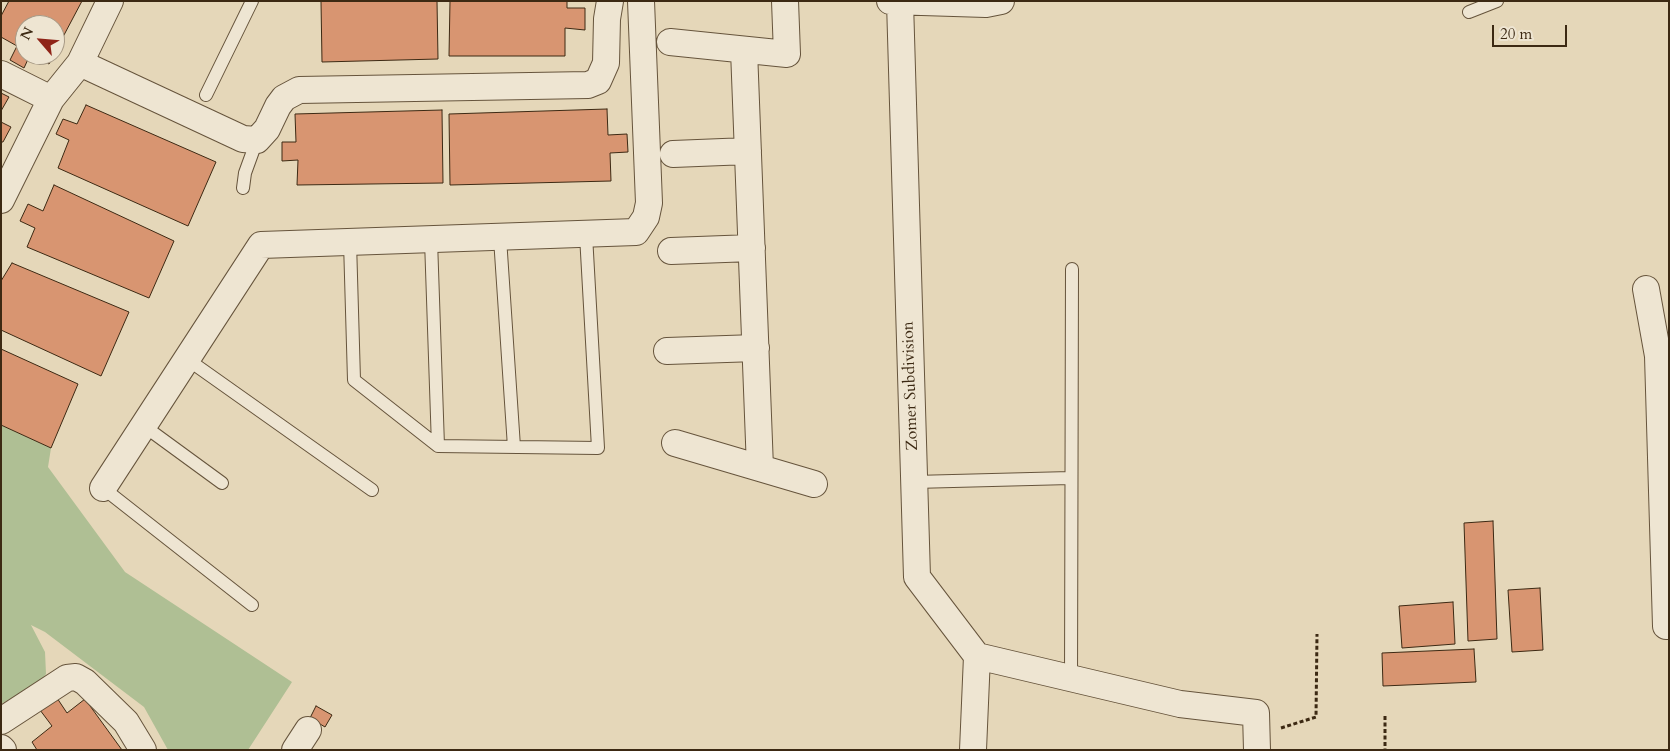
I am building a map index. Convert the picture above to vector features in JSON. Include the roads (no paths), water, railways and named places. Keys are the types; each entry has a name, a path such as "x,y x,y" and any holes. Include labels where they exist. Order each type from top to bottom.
{"street":[{"path":"80,63 243,138 257,140 267,129 284,98 299,90 588,85 598,82 606,63 607,19 610,1"},
{"path":"103,488 261,245 634,234 642,224 648,208 641,1"},
{"path":"670,42 788,54 785,1"},
{"path":"895,2 986,4 1001,1"},
{"path":"1,200 51,99 80,63 110,2"},
{"name":"Zomer Subdivision","path":"895,2 917,578 977,656"},
{"path":"744,50 760,468"},
{"path":"1,74 51,99"},
{"path":"673,154 748,151"},
{"path":"671,251 752,248"},
{"path":"1646,289 1658,356 1665,458 1666,626 1669,626"},
{"path":"668,351 756,348"},
{"path":"675,443 814,484"},
{"path":"973,750 977,656 1180,704 1256,713 1257,743"},
{"path":"1,721 67,678 76,677 85,682 126,722 143,750"}],"lane":[{"path":"206,96 252,1"},
{"path":"1469,12 1497,1"},
{"path":"243,188 245,172 257,140"},
{"path":"350,242 354,380 438,446 598,448 586,235"},
{"path":"500,238 514,447"},
{"path":"431,240 438,446"},
{"path":"1071,679 1072,269"},
{"path":"187,359 372,490"},
{"path":"144,426 222,483"},
{"path":"914,482 1070,478"},
{"path":"103,488 252,604"}]}
